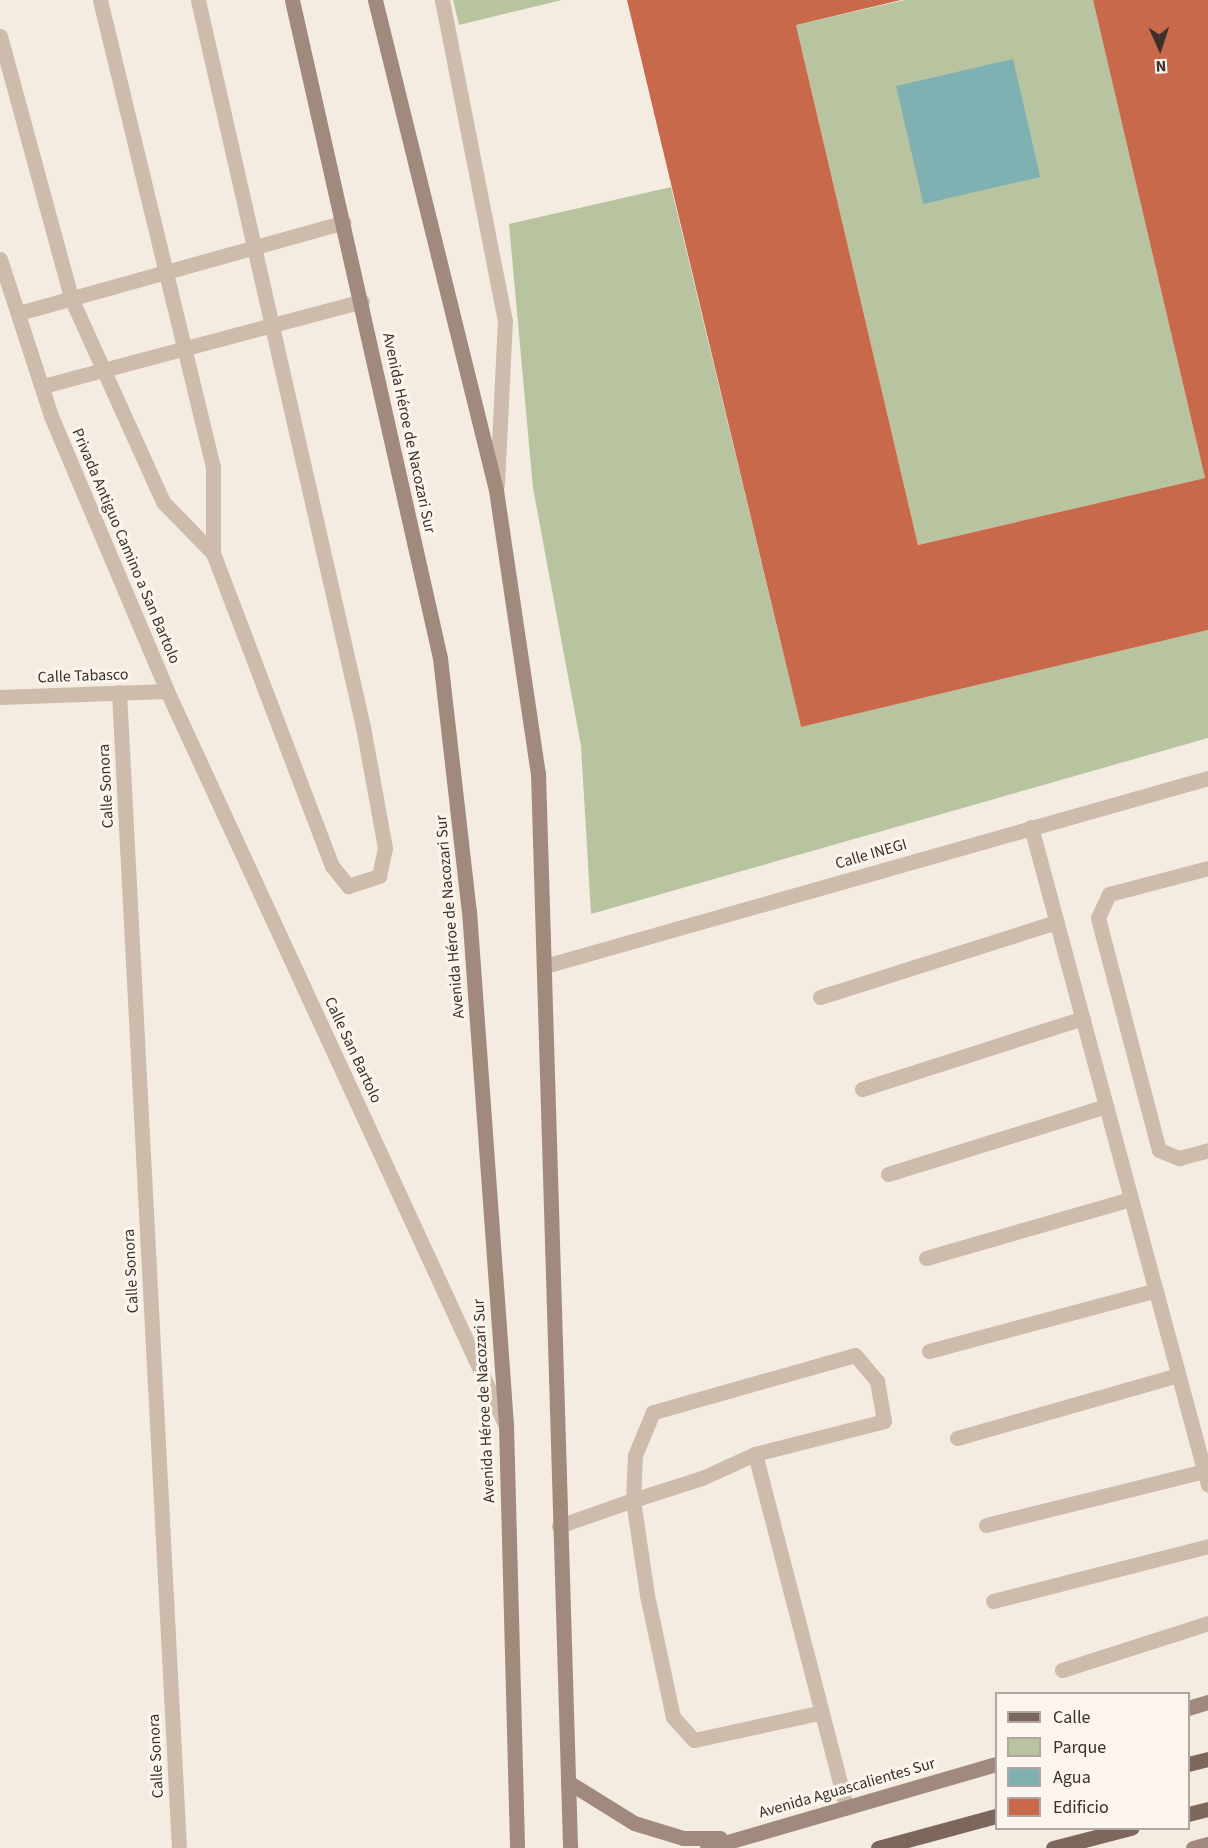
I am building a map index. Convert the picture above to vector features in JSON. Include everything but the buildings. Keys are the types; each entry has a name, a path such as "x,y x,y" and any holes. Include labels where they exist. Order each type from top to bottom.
{"main road":[{"name":"Avenida Héroe de Nacozari Sur","path":"292,0 362,301 440,658 470,911 506,1425 517,1848"},
{"path":"375,0 496,490 538,773 570,1848"},
{"path":"1190,1707 1208,1702"},
{"path":"1190,1764 1208,1759"},
{"name":"Avenida Aguascalientes Sur","path":"707,1848 995,1764"},
{"path":"568,1782 634,1823 658,1832 708,1839 759,1833"},
{"path":"1190,1814 1208,1809"},
{"path":"878,1848 995,1816"},
{"path":"1053,1848 1123,1830"},
{"path":"1193,1848 1208,1844"}],"street":[{"path":"100,0 182,349 213,467 213,553 332,866 348,886 379,876 385,848 363,728 269,325 198,0"},
{"path":"442,0 505,320 496,490"},
{"path":"0,36 71,298 164,502 213,553"},
{"path":"20,313 344,222"},
{"name":"Privada Antiguo Camino a San Bartolo","path":"0,259 20,313 51,416 167,691"},
{"path":"42,386 362,301"},
{"name":"Calle San Bartolo","path":"167,691 506,1425"},
{"name":"Calle Tabasco","path":"0,697 167,691"},
{"name":"Calle Sonora","path":"119,692 179,1848"},
{"name":"Calle INEGI","path":"545,966 1208,778"},
{"path":"986,1525 1206,1478 1031,827"},
{"path":"1208,868 1109,894 1098,918 1159,1150 1179,1158 1208,1150"},
{"path":"820,997 1056,922"},
{"path":"861,1089 1083,1018"},
{"path":"888,1174 1106,1106"},
{"path":"926,1258 1131,1199"},
{"path":"928,1351 1156,1290"},
{"path":"559,1526 633,1500 702,1478 755,1454 884,1421 877,1382 855,1355 653,1412 635,1455 633,1500 647,1595 673,1717 694,1740 819,1713"},
{"path":"957,1438 1178,1375"},
{"path":"755,1454 819,1713 846,1807"},
{"path":"993,1601 1208,1546"},
{"path":"1062,1670 1208,1623"}],"green space":[{"path":"453,0 562,0 459,25"},
{"path":"905,0 1093,0 1205,478 918,545 796,25"},
{"path":"671,187 801,727 1208,630 1208,738 591,914 581,746 533,488 509,224"}],"water":[{"path":"1013,59 1040,177 923,204 896,86"}]}
